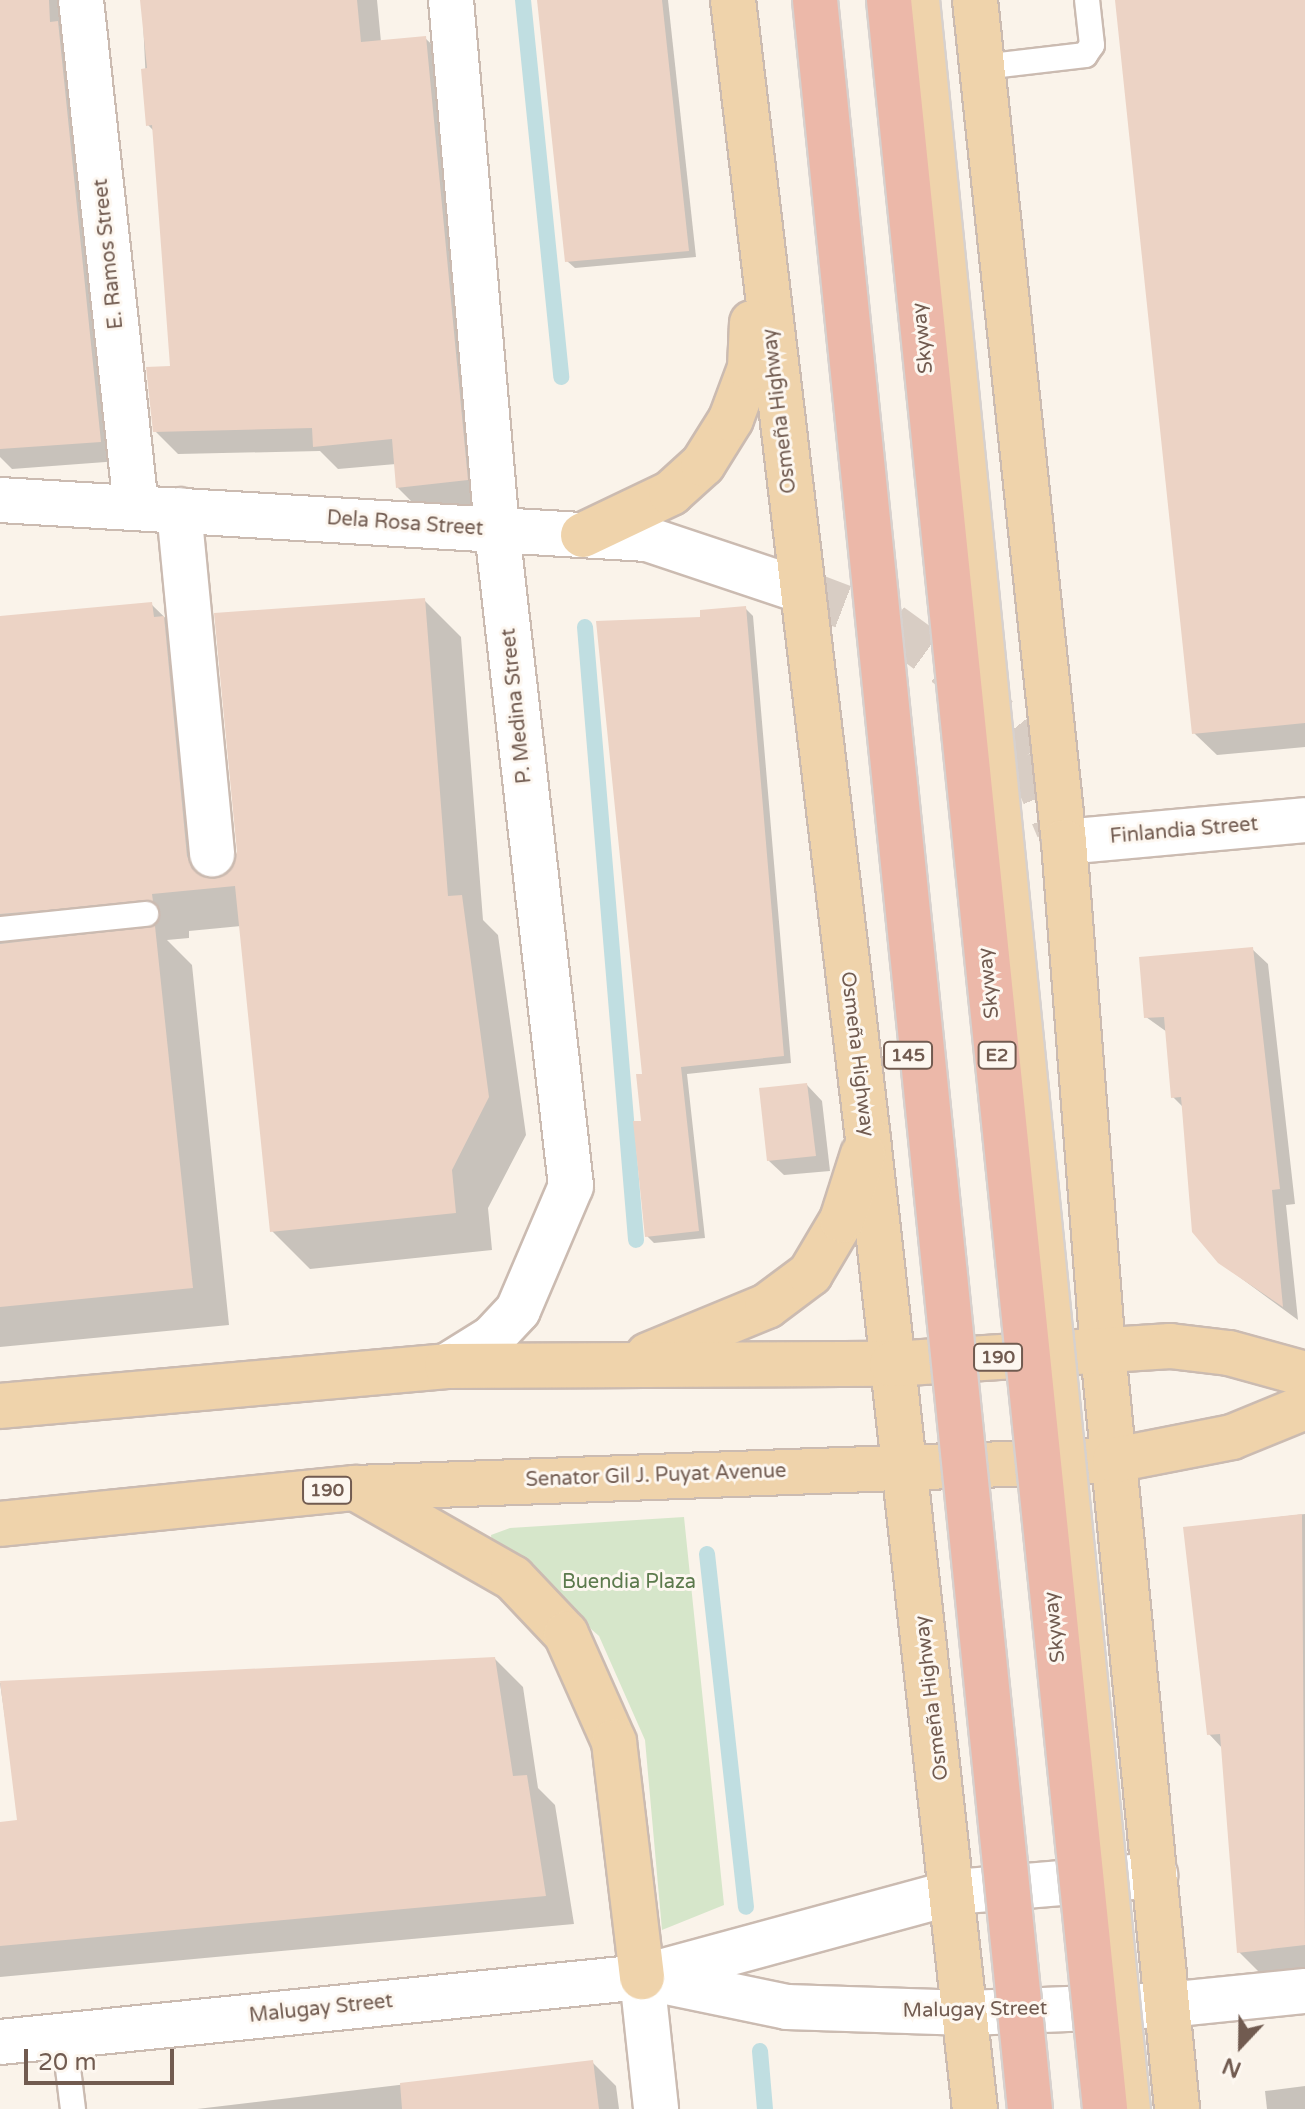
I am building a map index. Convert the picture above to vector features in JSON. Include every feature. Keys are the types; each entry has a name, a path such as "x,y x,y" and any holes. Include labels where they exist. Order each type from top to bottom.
{"highway":[{"path":"815,0 1030,2109"},
{"name":"Skyway","path":"889,0 1105,2109"}],"main road":[{"name":"Osmeña Highway","path":"733,0 868,1139 968,2013 975,2109"},
{"name":"Osmeña Highway","path":"801,0 1016,2109"},
{"path":"917,0 1128,2109"},
{"path":"975,0 1064,842 1103,1351 1177,2109"},
{"path":"583,535 671,493 703,464 731,419 750,368 757,217"},
{"path":"635,1362 767,1306 810,1274 842,1220 868,1139"},
{"name":"190","path":"0,1406 447,1366 635,1362 892,1364 1170,1346 1229,1353 1305,1374"},
{"name":"Senator Gil J. Puyat Avenue","path":"0,1524 355,1488 656,1474 905,1470 1115,1460 1232,1437 1305,1407"},
{"path":"355,1488 513,1578 566,1634 614,1742 642,1977"}],"street":[{"name":"E. Ramos Street","path":"81,0 136,507"},
{"name":"P. Medina Street","path":"447,1366 492,1338 518,1310 571,1186 497,530 451,0"},
{"name":"Dela Rosa Street","path":"0,500 661,542 802,591"},
{"path":"179,510 212,854"},
{"name":"Finlandia Street","path":"1064,842 1305,820"},
{"name":"Malugay Street","path":"0,2042 642,1977 954,1892 1155,1875"},
{"path":"642,1977 656,2109"},
{"name":"Malugay Street","path":"642,1977 787,2007 968,2013 1167,2005 1305,1991"}],"lane":[{"path":"983,67 1085,55 1092,45 1087,0"},
{"path":"0,929 146,914"},
{"path":"64,2036 73,2109"}],"green space":[{"name":"Buendia Plaza","path":"684,1517 724,1905 662,1930 645,1740 599,1636 532,1577 493,1554 491,1535 510,1528"}],"building":[{"path":"0,0 49,0 50,22 58,21 101,442 0,449"},
{"path":"140,0 357,0 361,42 426,36 468,480 396,488 392,439 313,447 312,428 153,432 146,367 170,366 152,125 146,126 141,69 147,68"},
{"path":"537,0 662,0 689,251 565,262"},
{"path":"1115,0 1305,0 1305,723 1192,734"},
{"path":"425,598 448,896 462,895 489,1097 452,1170 456,1213 270,1232 235,886 152,894 153,901 0,914 0,616 152,602 154,617 164,616 187,856 192,869 214,879 227,874 237,852 214,613"},
{"path":"746,606 784,1056 681,1067 699,1231 645,1237 633,1121 641,1121 636,1074 642,1074 596,621 700,617 700,610"},
{"path":"155,926 193,1288 0,1307 0,944"},
{"path":"1253,947 1280,1189 1272,1190 1283,1307 1218,1263 1192,1232 1181,1097 1171,1098 1164,1017 1144,1018 1139,957"},
{"path":"807,1083 816,1156 767,1161 759,1088"},
{"path":"1302,1514 1305,1945 1237,1953 1220,1734 1207,1735 1183,1527"},
{"path":"495,1657 513,1776 527,1775 546,1896 0,1946 0,1822 17,1820 0,1681"},
{"path":"593,2060 599,2109 402,2109 400,2083"}],"waterway":[{"path":"523,0 561,377"},
{"path":"585,627 636,1240"},
{"path":"707,1554 746,1907"},
{"path":"760,2051 765,2109"}],"tunnel":[{"path":"802,591 891,625 968,681 1027,755 1058,829"}]}
